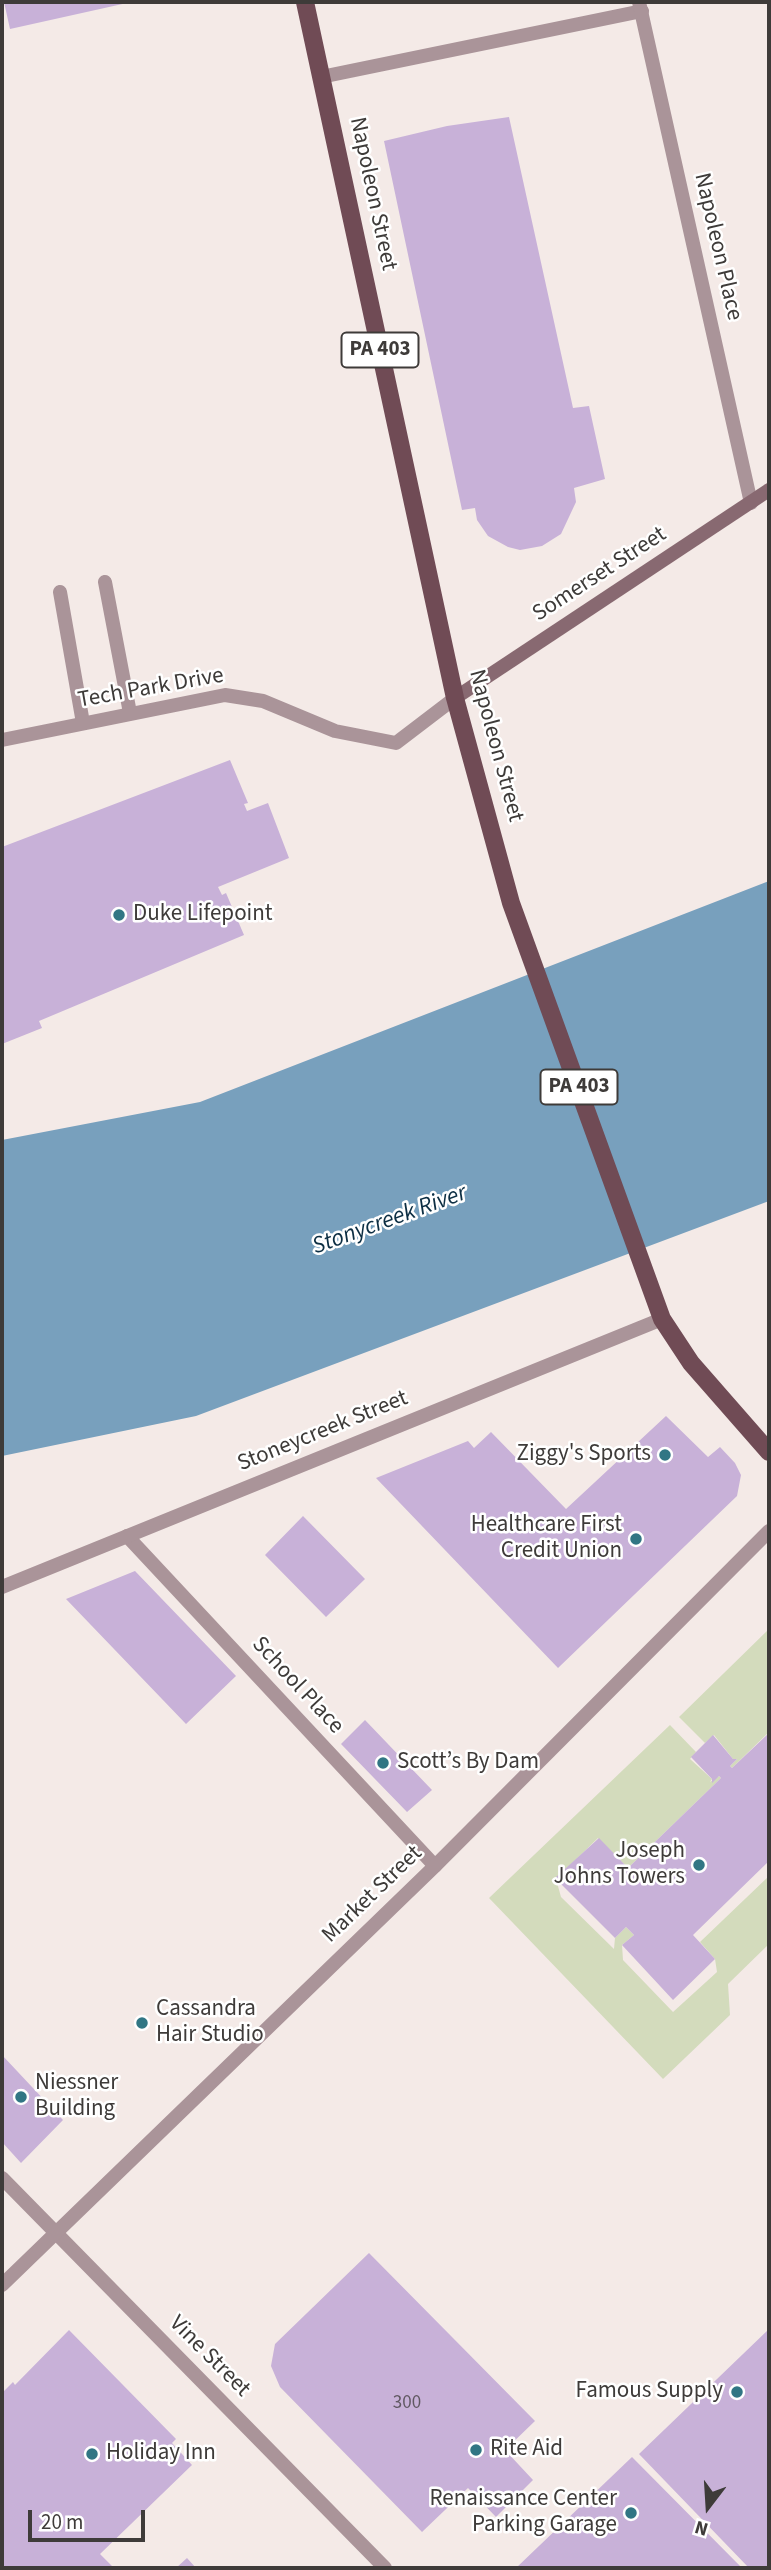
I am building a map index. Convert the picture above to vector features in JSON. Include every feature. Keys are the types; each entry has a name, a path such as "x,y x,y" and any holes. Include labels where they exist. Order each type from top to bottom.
{"main road":[{"name":"Napoleon Street","path":"305,2 455,698 511,903 662,1319 691,1363 769,1452"},
{"name":"Somerset Street","path":"455,698 769,490"}],"street":[{"path":"321,77 640,7"},
{"name":"Napoleon Place","path":"640,7 751,503"},
{"path":"105,582 130,713"},
{"path":"60,592 83,723"},
{"name":"Tech Park Drive","path":"2,740 225,695 263,701 335,731 396,743 455,698"},
{"name":"Stoneycreek Street","path":"2,1587 662,1319"},
{"name":"Market Street","path":"2,2285 435,1866 769,1531"},
{"name":"School Place","path":"127,1536 435,1866"},
{"name":"Vine Street","path":"2,2178 385,2568"}],"green space":[{"path":"769,1629 769,1732 732,1768 730,1766 737,1759 733,1759 714,1735 705,1743 679,1717"},
{"path":"670,1725 696,1752 690,1759 712,1779 710,1782 719,1776 721,1778 628,1868 598,1838 556,1879 561,1897 614,1949 615,1938 626,1927 634,1935 622,1945 623,1960 673,2012 717,1972 715,1959 700,1942 769,1876 769,1944 728,1984 730,2015 663,2079 489,1898"}],"water":[{"name":"Stonycreek River","path":"769,881 769,1201 196,1416 2,1456 2,1140 200,1102"}],"building":[{"path":"4,2 127,2 127,3 10,29"},
{"path":"509,117 573,408 589,406 605,479 574,488 576,502 561,534 542,546 520,550 488,536 477,520 475,508 462,510 384,141 447,126"},
{"name":"Duke Lifepoint","path":"230,760 248,803 244,804 247,811 268,803 289,858 218,887 222,895 226,893 244,935 39,1021 42,1028 2,1044 2,847"},
{"path":"666,1416 708,1457 720,1447 735,1463 741,1475 737,1496 558,1668 376,1478 468,1441 474,1448 491,1432 566,1509"},
{"path":"303,1516 365,1579 326,1617 265,1555"},
{"path":"135,1571 236,1676 186,1724 66,1599"},
{"name":"Scott’s By Dam","path":"365,1720 432,1790 407,1812 341,1744"},
{"name":"Joseph Johns Towers","path":"769,1733 769,1861 693,1935 715,1959 673,2000 622,1945 634,1935 626,1927 615,1938 555,1878 599,1838 628,1868 721,1778 719,1776 712,1783 712,1779 691,1757 713,1735 733,1759 737,1759 730,1766 732,1768"},
{"name":"Niessner Building","path":"2,2055 63,2120 21,2163 2,2142"},
{"name":"Rite Aid","path":"369,2253 535,2421 505,2450 533,2480 496,2517 468,2488 422,2532 280,2387 271,2366 275,2344"},
{"name":"Famous Supply","path":"769,2329 769,2568 749,2568 639,2454"},
{"name":"Holiday Inn","path":"69,2330 176,2439 172,2443 192,2465 100,2554 114,2568 2,2568 2,2393 13,2382 15,2385"},
{"name":"Renaissance Center Parking Garage","path":"632,2457 742,2568 516,2568"},
{"path":"187,2558 196,2568 176,2568"}],"place":[{"name":"Duke Lifepoint","path":"119,915"},
{"name":"Ziggy's Sports","path":"665,1455"},
{"name":"Healthcare First Credit Union","path":"636,1539"},
{"name":"Scott’s By Dam","path":"383,1763"},
{"name":"Joseph Johns Towers","path":"699,1865"},
{"name":"Cassandra Hair Studio","path":"142,2023"},
{"name":"Niessner Building","path":"21,2097"},
{"name":"Famous Supply","path":"737,2392"},
{"name":"Rite Aid","path":"476,2450"},
{"name":"Holiday Inn","path":"92,2454"},
{"name":"Renaissance Center Parking Garage","path":"631,2513"}]}
